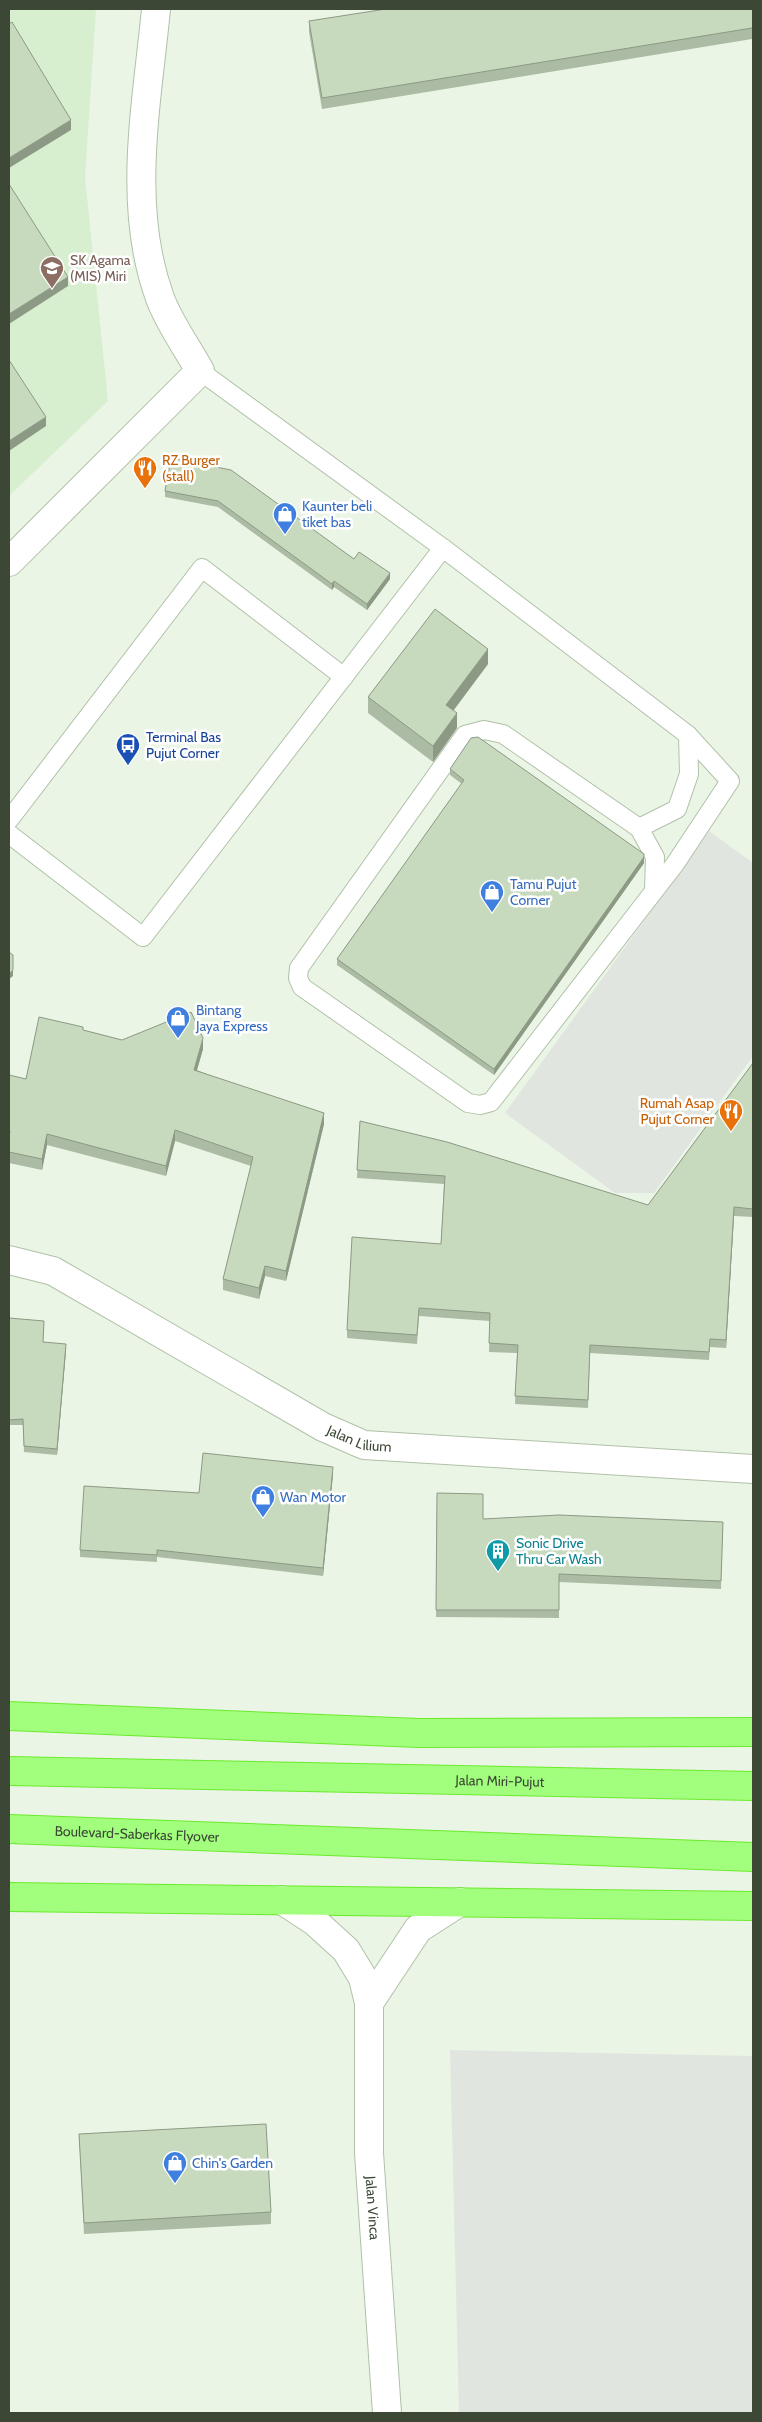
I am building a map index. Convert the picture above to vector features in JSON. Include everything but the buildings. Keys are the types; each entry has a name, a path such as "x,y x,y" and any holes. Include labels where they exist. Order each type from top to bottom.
{"highway":[{"path":"9,1716 419,1732 753,1732"},
{"name":"Jalan Miri-Pujut","path":"9,1771 753,1786"},
{"name":"Boulevard-Saberkas Flyover","path":"9,1829 753,1857"},
{"path":"9,1897 753,1906"}],"street":[{"path":"9,562 200,371 160,298 146,241 140,176 156,9"},
{"name":"Jalan Lilium","path":"9,1260 52,1271 323,1426 364,1445 753,1469"},
{"name":"Jalan Vinca","path":"282,1900 314,1922 346,1950 364,1978 369,2003 369,2153 387,2413"},
{"path":"369,2003 418,1929 460,1902"}],"lane":[{"path":"200,371 443,548 688,735 730,781 675,864 491,1102 480,1105 468,1103 302,987 298,978 299,968 466,735 484,730 503,734 639,828 655,857 654,890"},
{"path":"9,834 143,937 443,548"},
{"path":"9,820 202,568 344,677"},
{"path":"639,828 677,809 689,774 688,735"}],"shaded area":[{"name":"SK Agama (MIS) Miri","path":"9,9 96,9 85,177 108,401 9,496"},
{"path":"709,831 753,863 753,1056 654,1193 615,1193 505,1113"},
{"path":"450,2050 753,2056 753,2413 459,2413"}],"place":[{"name":"SK Agama (MIS) Miri","path":"52,289"},
{"name":"RZ Burger (stall)","path":"145,489"},
{"name":"Kaunter beli tiket bas","path":"285,535"},
{"name":"Terminal Bas Pujut Corner","path":"128,766"},
{"name":"Tamu Pujut Corner","path":"492,913"},
{"name":"Bintang Jaya Express","path":"178,1039"},
{"name":"Rumah Asap Pujut Corner","path":"731,1132"},
{"name":"Wan Motor","path":"263,1518"},
{"name":"Sonic Drive Thru Car Wash","path":"498,1572"},
{"name":"Chin's Garden","path":"175,2184"}]}
